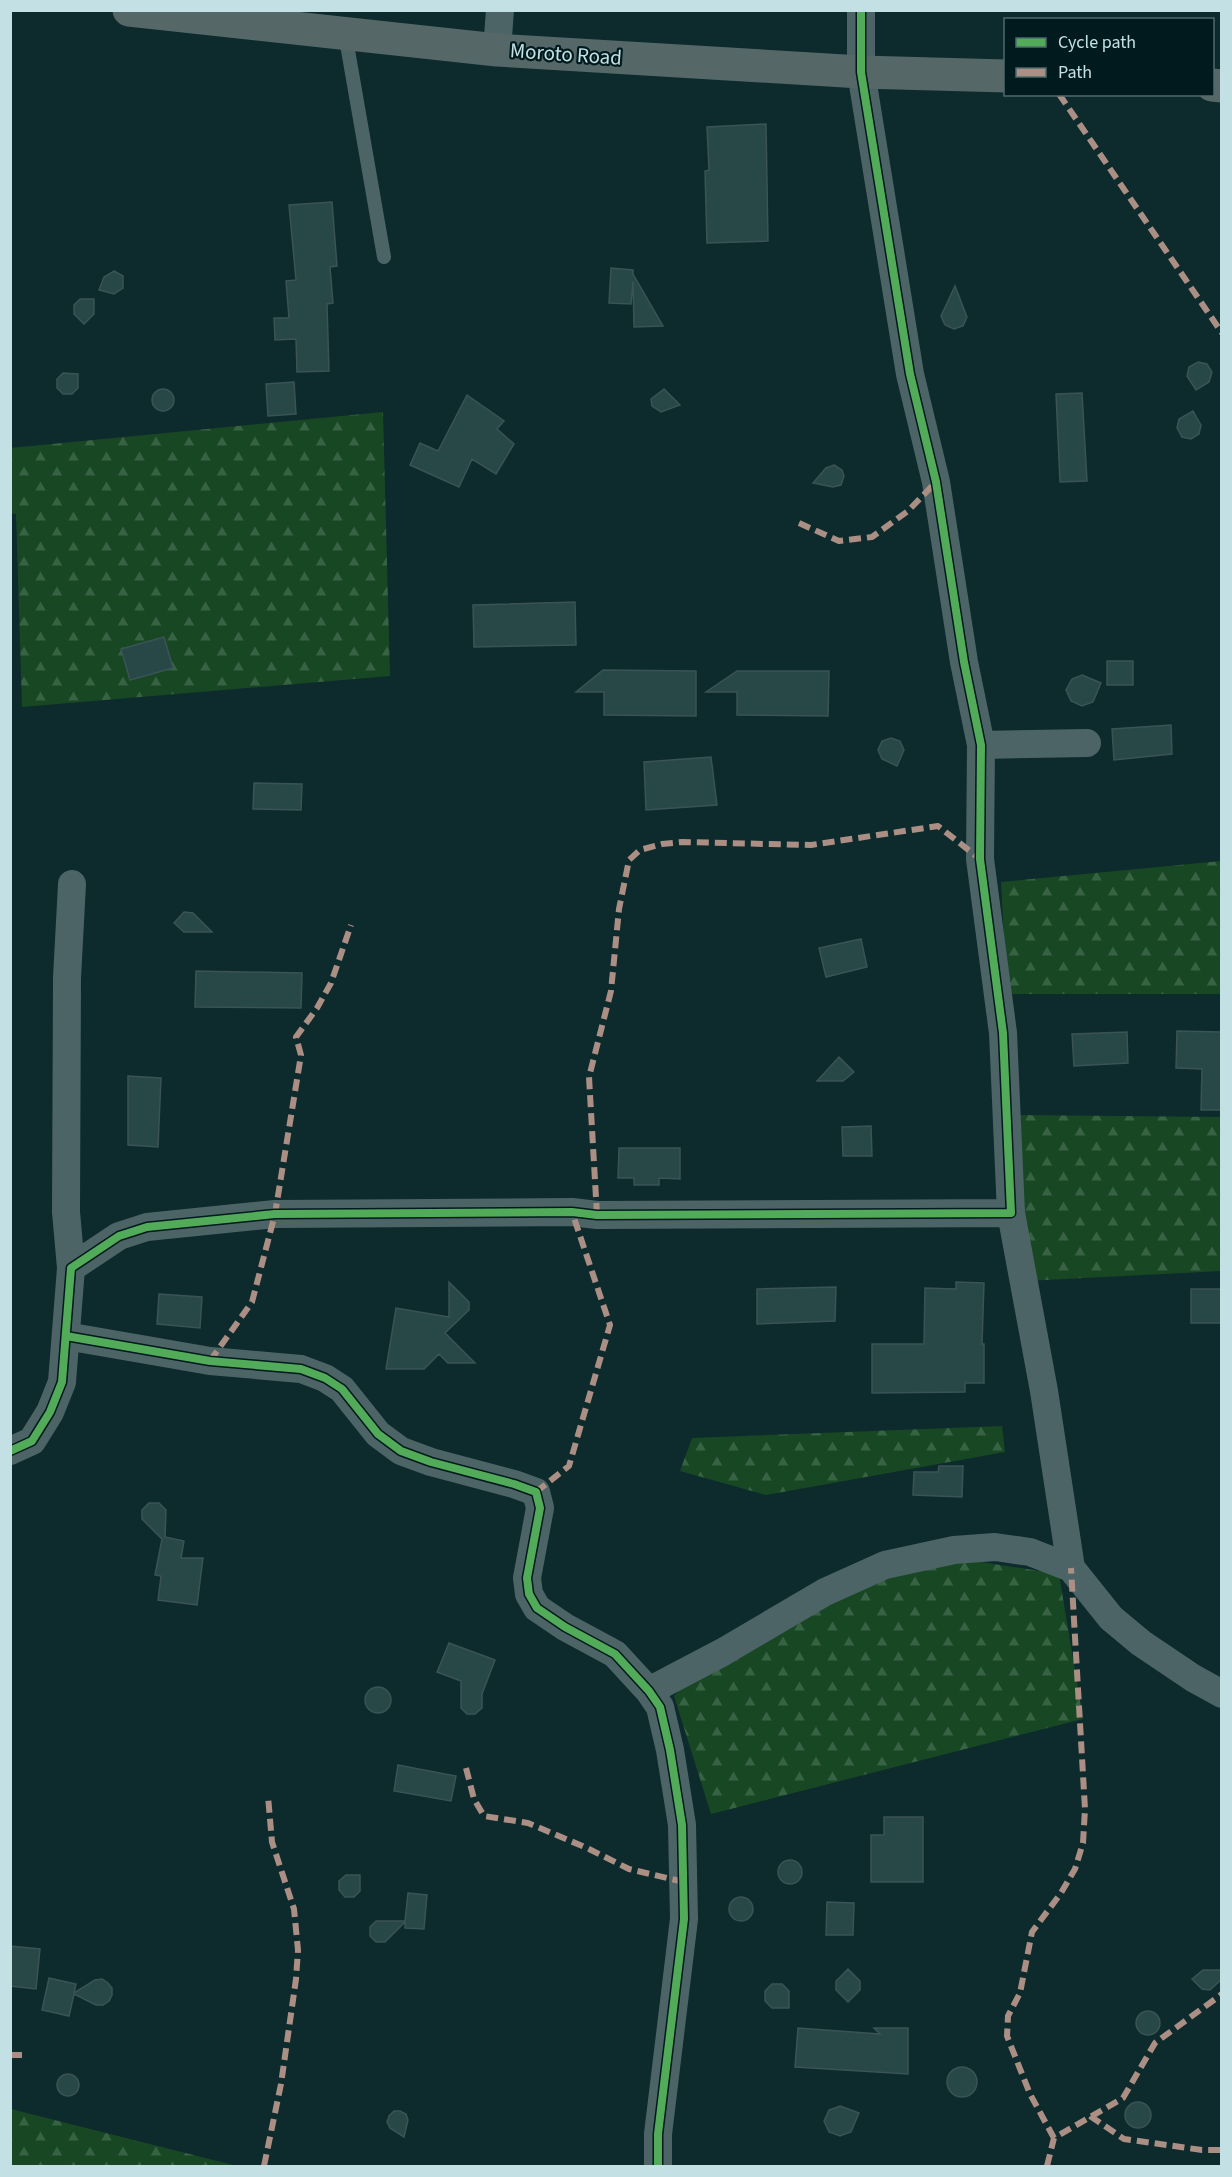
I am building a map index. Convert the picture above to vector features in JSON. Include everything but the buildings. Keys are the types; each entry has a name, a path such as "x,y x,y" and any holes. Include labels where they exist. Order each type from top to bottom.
{"main road":[{"name":"Moroto Road","path":"129,10 497,50 861,72 1004,76"}],"street":[{"path":"497,50 500,10"},
{"path":"861,10 861,72 910,374 936,482 964,662 981,745 980,859 1003,1033 1011,1213 1044,1391 1071,1568 1111,1618 1141,1643 1221,1694"},
{"path":"981,745 1087,743"},
{"path":"10,1451 32,1441 50,1412 62,1382 71,1268 66,1212 67,978 72,884"},
{"path":"71,1268 119,1236 147,1227 275,1214 1011,1213"},
{"path":"66,1336 210,1361 301,1369 325,1378 342,1389 378,1434 401,1451 431,1462 536,1492 540,1508 527,1578 529,1594 537,1608 565,1627 615,1654 650,1691 660,1707 670,1750 682,1825 684,1919 658,2134 658,2166"},
{"path":"650,1691 723,1652 825,1592 885,1565 954,1550 995,1547 1030,1552 1071,1568"}],"lane":[{"path":"345,33 384,257"}],"green space":[{"path":"383,412 390,676 22,707 16,514 10,513 10,448"},
{"path":"1221,861 1221,994 1007,994 1001,882"},
{"path":"1011,1115 1221,1117 1221,1271 1026,1281"},
{"path":"1002,1426 1005,1452 766,1495 680,1471 692,1438"},
{"path":"923,1553 1059,1574 1083,1719 711,1814 674,1696 739,1629"},
{"path":"11,2109 237,2166 11,2166"}],"marked path":[{"path":"1060,96 1222,333"},
{"path":"799,523 839,541 872,537 908,511 936,482"},
{"path":"597,1215 589,1077 611,991 619,909 629,860 640,850 662,844 682,842 811,845 938,826 980,859"},
{"path":"210,1361 252,1302 275,1214 301,1055 296,1037 317,1008 331,983 351,925"},
{"path":"536,1492 569,1466 610,1325 572,1212"},
{"path":"1054,2138 1030,2094 1007,2036 1008,2016 1020,1993 1032,1932 1061,1893 1075,1869 1083,1843 1085,1809 1071,1568"},
{"path":"466,1768 474,1799 484,1816 528,1823 629,1869 684,1882"},
{"path":"264,2166 281,2084 298,1950 294,1909 272,1842 268,1796"},
{"path":"1047,2166 1054,2138 1123,2098 1155,2043 1222,1994"},
{"path":"10,2055 23,2055"},
{"path":"1090,2116 1124,2139 1202,2150 1222,2150"}],"cycle path":[{"path":"10,1451 32,1441 50,1412 62,1382 71,1268 119,1236 147,1227 275,1214 1011,1213 1003,1033 980,859 981,745 964,662 936,482 910,374 861,72 861,10"},
{"path":"66,1336 210,1361 301,1369 325,1378 342,1389 378,1434 401,1451 431,1462 536,1492 540,1508 527,1578 529,1594 537,1608 565,1627 615,1654 649,1691 660,1707 670,1750 682,1825 684,1919 658,2134 658,2166"}]}
